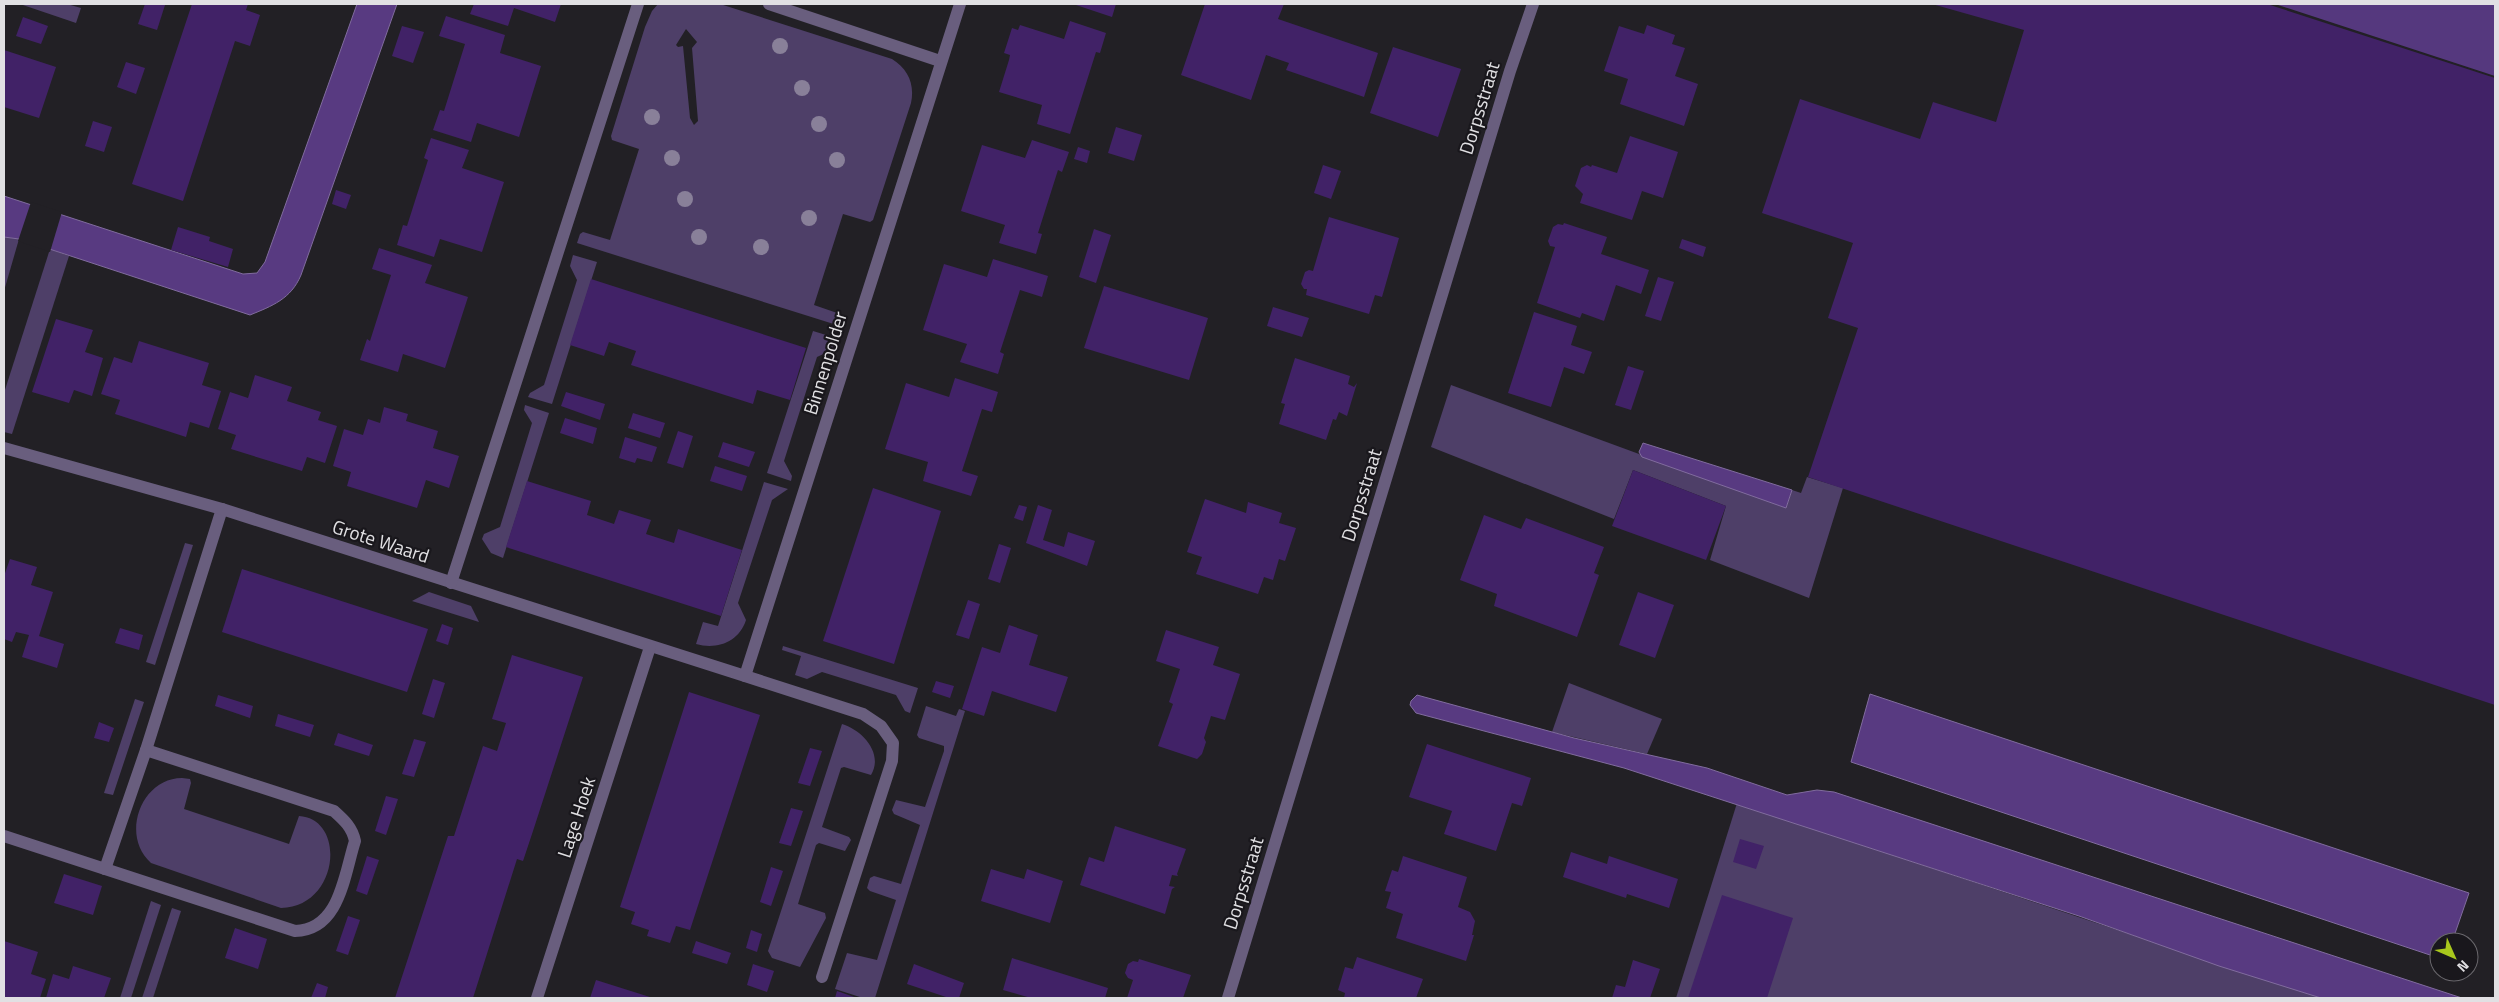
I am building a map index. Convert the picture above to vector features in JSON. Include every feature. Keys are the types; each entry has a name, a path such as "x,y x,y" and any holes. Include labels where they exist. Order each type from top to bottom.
{"street":[{"path":"451,583 638,4"},
{"path":"769,4 940,61"},
{"name":"Binnenpolder","path":"745,676 940,61 960,4"},
{"name":"Dorpsstraat","path":"1228,998 1510,71 1533,4"},
{"name":"Grote Waard","path":"4,448 222,510 863,714 881,726 894,743 892,761 822,976"},
{"path":"105,869 146,750 222,510"},
{"name":"Lage Hoek","path":"537,998 650,647"},
{"path":"4,836 294,931 306,930 323,923 334,910 355,840 353,832 334,811 146,750"}],"shaded area":[{"path":"20,4 67,4 81,8 76,23"},
{"path":"357,4 397,4 301,275 292,290 280,301 250,315 19,239 4,237 4,196 243,274 257,273 265,262"},
{"path":"658,4 720,4 892,59 906,72 911,83 911,103 873,220 870,222 843,214 814,305 840,314 842,318 840,326 577,243 580,234 583,232 610,240 639,149 612,140 611,136 645,27 652,11","holes":["686,29 697,42 692,48 698,121 694,125 690,118 683,46 678,47 676,45"]},
{"path":"2275,4 2495,4 2495,76"},
{"path":"4,237 19,239 4,291"},
{"path":"50,249 69,256 12,434 4,432 4,393"},
{"path":"573,255 597,262 552,404 528,397 530,393 544,385 577,280 570,266"},
{"path":"813,331 836,338 832,350 817,357 784,461 792,476 791,481 767,473"},
{"path":"1451,385 1786,508 1792,490 1801,493 1807,477 1843,488 1809,598 1710,560 1726,506 1633,470 1614,519 1431,447"},
{"path":"525,405 549,413 503,558 491,553 482,539 484,534 500,527 532,423 524,410"},
{"path":"1643,443 1792,490 1786,508 1642,457 1639,452"},
{"path":"764,482 788,489 772,500 738,603 746,620 743,628 733,639 719,645 704,646 696,644 703,622 718,626"},
{"path":"185,543 193,545 155,665 146,662"},
{"path":"429,592 471,606 479,622 412,601"},
{"path":"783,646 918,688 910,713 905,711 896,695 822,672 807,679 795,675 801,656 782,650"},
{"path":"1569,683 1662,719 1647,754 1552,732"},
{"path":"1870,694 2469,893 2455,932 2429,932 2429,955 1851,762"},
{"path":"1417,695 1574,738 1707,768 1787,795 1817,790 1834,792 2462,998 2321,998 2219,966 2079,916 1624,768 1416,713 1410,705"},
{"path":"135,699 144,702 113,795 104,793"},
{"path":"926,706 956,716 959,709 965,711 875,998 863,998 835,989 847,953 877,960 896,900 870,891 867,888 870,878 874,876 901,884 920,825 894,814 892,810 896,800 925,807 944,751 944,746 919,738 917,735"},
{"path":"842,724 857,731 869,744 875,759 874,767 871,775 844,767 841,768 822,827 849,837 851,840 845,851 819,843 816,845 798,904 825,913 826,918 800,967 772,958 768,951"},
{"path":"182,778 190,779 191,783 184,809 289,844 299,816 314,821 325,832 330,846 330,863 325,879 315,894 300,904 281,908 151,863 142,852 137,838 136,824 140,810 146,798 156,787 168,781"},
{"path":"1737,803 2321,998 1676,998"},
{"path":"151,901 161,905 131,998 120,998"},
{"path":"172,908 181,911 153,998 142,998"}],"pier":[{"path":"31,202 62,212 50,252 18,241"}],"building":[{"path":"145,4 165,5 157,30 138,24"},
{"path":"192,4 248,4 246,10 260,15 250,46 235,41 183,201 132,184"},
{"path":"474,4 561,4 555,22 514,8 508,26 470,14"},
{"path":"1073,4 1116,4 1112,17"},
{"path":"1205,4 1284,4 1278,19 1378,53 1364,97 1286,70 1289,63 1266,55 1251,100 1181,75"},
{"path":"1932,4 2267,4 2495,78 2495,705 1808,477 1858,328 1828,318 1853,243 1762,213 1800,99 1920,139 1933,102 1996,122 2024,30"},
{"path":"446,16 505,35 500,53 541,66 519,137 477,123 471,142 433,130 440,110 444,111 465,44 439,36"},
{"path":"23,17 48,26 41,44 16,36"},
{"path":"1070,21 1106,33 1100,53 1096,52 1070,134 1037,124 1042,105 999,92 1009,60 1010,55 1004,53 1012,28 1018,30 1020,25 1064,39"},
{"path":"1647,25 1675,35 1672,44 1685,48 1675,76 1698,84 1684,126 1620,104 1628,79 1604,71 1619,26 1644,34"},
{"path":"402,26 424,32 413,63 392,56"},
{"path":"1393,47 1461,69 1438,137 1370,113"},
{"path":"4,50 56,67 39,118 4,107"},
{"path":"126,62 145,68 136,94 117,87"},
{"path":"93,121 112,127 104,152 85,146"},
{"path":"1116,127 1142,135 1134,161 1108,153"},
{"path":"1630,136 1678,152 1663,198 1642,191 1632,220 1580,203 1583,194 1575,186 1581,168 1587,165 1617,173"},
{"path":"431,138 469,150 462,168 504,182 482,252 440,239 434,257 397,245 403,225 407,226 428,160 424,158"},
{"path":"1032,140 1069,152 1062,172 1058,170 1038,233 1042,234 1036,254 999,243 1005,225 961,211 982,145 1025,158"},
{"path":"1078,147 1090,151 1087,163 1074,159"},
{"path":"1323,165 1341,171 1331,199 1314,193"},
{"path":"336,190 351,195 346,209 332,204"},
{"path":"1329,217 1399,238 1382,297 1375,295 1369,314 1306,295 1307,289 1304,289 1301,284 1305,272 1313,271"},
{"path":"1564,223 1607,237 1601,254 1649,270 1641,294 1616,285 1604,321 1582,313 1580,318 1537,303 1555,247 1550,246 1548,241 1553,227 1558,224 1563,225"},
{"path":"178,227 210,237 209,241 233,249 228,267 171,250"},
{"path":"1094,229 1111,235 1096,283 1079,277"},
{"path":"1682,239 1706,247 1703,257 1679,248"},
{"path":"379,248 432,265 425,283 468,297 445,368 403,354 398,372 360,360 367,339 370,341 391,275 372,269"},
{"path":"993,259 1048,276 1042,297 1020,290 1000,352 1004,354 998,374 960,362 967,344 923,330 944,264 987,277"},
{"path":"1658,277 1674,282 1661,321 1645,316"},
{"path":"591,279 806,348 790,400 757,390 753,404 631,365 636,351 609,342 604,356 570,345"},
{"path":"1104,286 1208,318 1189,380 1084,348"},
{"path":"1273,307 1309,318 1302,337 1267,326"},
{"path":"1534,312 1577,326 1571,345 1592,352 1584,374 1564,367 1551,407 1508,393"},
{"path":"56,319 93,330 85,352 103,358 92,396 74,390 69,403 32,392"},
{"path":"139,341 209,363 202,385 221,391 209,428 190,422 186,437 115,414 120,400 101,394 114,357 132,363"},
{"path":"1295,358 1350,376 1348,384 1354,387 1357,383 1347,416 1339,412 1336,420 1333,419 1326,440 1279,424 1285,404 1281,403"},
{"path":"1628,366 1644,371 1631,410 1615,405"},
{"path":"255,375 292,387 287,401 321,412 318,420 337,426 325,463 307,457 302,471 231,449 236,435 218,429 230,392 248,398"},
{"path":"955,378 998,392 992,412 982,409 962,471 978,476 971,496 923,481 928,462 885,449 906,383 949,397"},
{"path":"566,392 605,404 600,420 561,406"},
{"path":"384,407 408,414 406,421 438,431 433,448 459,456 449,488 426,480 417,508 347,486 351,472 333,466 344,429 363,435 368,419 380,423"},
{"path":"633,413 665,423 660,438 628,428"},
{"path":"565,418 597,428 593,444 560,433"},
{"path":"678,431 693,436 683,468 667,463"},
{"path":"625,437 657,447 652,462 637,458 635,463 619,458"},
{"path":"723,442 755,452 749,467 718,457"},
{"path":"715,466 747,476 742,491 710,481"},
{"path":"1633,470 1726,506 1706,560 1612,526"},
{"path":"527,481 591,501 587,515 614,524 619,510 651,520 646,534 674,543 678,529 742,550 721,616 506,547"},
{"path":"873,488 941,511 894,664 823,641"},
{"path":"1205,499 1246,513 1248,502 1282,513 1279,523 1296,528 1285,561 1279,559 1273,580 1264,577 1258,594 1196,574 1202,557 1187,552"},
{"path":"1019,505 1027,507 1023,521 1014,518"},
{"path":"1038,505 1052,510 1043,540 1064,547 1068,532 1095,541 1087,566 1026,543"},
{"path":"1484,515 1521,529 1526,518 1604,547 1594,573 1599,575 1577,637 1494,606 1497,594 1460,580"},
{"path":"999,544 1011,548 1000,583 988,579"},
{"path":"10,559 37,567 31,585 53,592 39,636 64,644 57,668 22,657 29,635 16,632 12,642 4,639 4,576"},
{"path":"242,569 428,629 407,692 222,632"},
{"path":"1638,592 1674,605 1655,658 1619,645"},
{"path":"968,600 980,604 969,639 956,635"},
{"path":"442,624 453,628 448,645 436,641"},
{"path":"1009,625 1038,635 1029,665 1068,677 1056,712 992,691 984,716 962,709 982,647 1000,653"},
{"path":"120,628 143,635 139,650 115,643"},
{"path":"1166,630 1219,647 1213,665 1240,674 1225,720 1211,716 1204,738 1206,742 1202,754 1197,759 1158,746 1173,704 1169,702 1180,669 1156,661"},
{"path":"512,655 583,677 523,861 517,859 473,998 395,998 448,836 454,836 483,746 497,751 506,723 492,719"},
{"path":"433,679 445,683 434,718 422,714"},
{"path":"936,681 954,686 950,698 932,692"},
{"path":"689,692 760,715 690,930 676,926 670,943 647,936 649,930 631,924 635,912 620,907"},
{"path":"218,695 253,706 250,718 215,706"},
{"path":"278,714 314,725 310,737 275,726"},
{"path":"99,722 114,728 109,742 94,738"},
{"path":"338,733 373,745 369,756 334,745"},
{"path":"414,739 426,742 414,777 402,774"},
{"path":"1427,744 1531,778 1522,806 1512,803 1496,851 1444,834 1452,811 1409,797"},
{"path":"810,748 822,751 810,786 798,783"},
{"path":"386,796 398,799 386,835 375,831"},
{"path":"791,808 803,811 791,846 779,843"},
{"path":"1115,826 1186,849 1177,874 1178,876 1172,875 1169,886 1175,887 1172,889 1165,914 1080,885 1089,857 1104,862"},
{"path":"1740,839 1764,846 1756,869 1733,862"},
{"path":"1571,852 1607,864 1609,856 1678,879 1669,908 1627,894 1626,898 1563,877"},
{"path":"367,856 379,860 367,895 356,891"},
{"path":"1403,856 1467,877 1458,907 1470,912 1475,921 1472,935 1474,935 1466,961 1396,938 1403,914 1386,908 1391,892 1385,891 1392,870 1398,872"},
{"path":"771,867 783,871 771,906 760,902"},
{"path":"991,869 1024,879 1027,869 1063,881 1050,923 981,901"},
{"path":"64,874 102,886 93,915 54,903"},
{"path":"1722,895 1793,918 1767,998 1688,998"},
{"path":"348,916 360,920 348,955 336,951"},
{"path":"235,928 267,939 258,969 225,958"},
{"path":"751,930 762,934 757,952 746,948"},
{"path":"4,941 38,952 31,974 46,979 40,998 4,998"},
{"path":"696,941 731,953 727,964 692,953"},
{"path":"1357,957 1423,979 1416,998 1344,998 1345,993 1338,990 1345,967 1353,969"},
{"path":"1012,958 1108,988 1105,998 1031,998 1003,990"},
{"path":"1139,959 1191,975 1183,998 1127,998 1133,980 1128,978 1125,973 1128,964 1133,961 1138,962"},
{"path":"1633,960 1660,969 1650,998 1612,998 1616,985 1625,987"},
{"path":"753,964 774,971 767,992 747,985"},
{"path":"914,964 964,983 959,998 949,998 907,984"},
{"path":"73,966 111,978 104,998 46,998 53,974 69,979"},
{"path":"596,980 653,998 590,998"},
{"path":"317,983 328,987 325,998 311,998"},
{"path":"837,991 857,998 835,998"}]}
